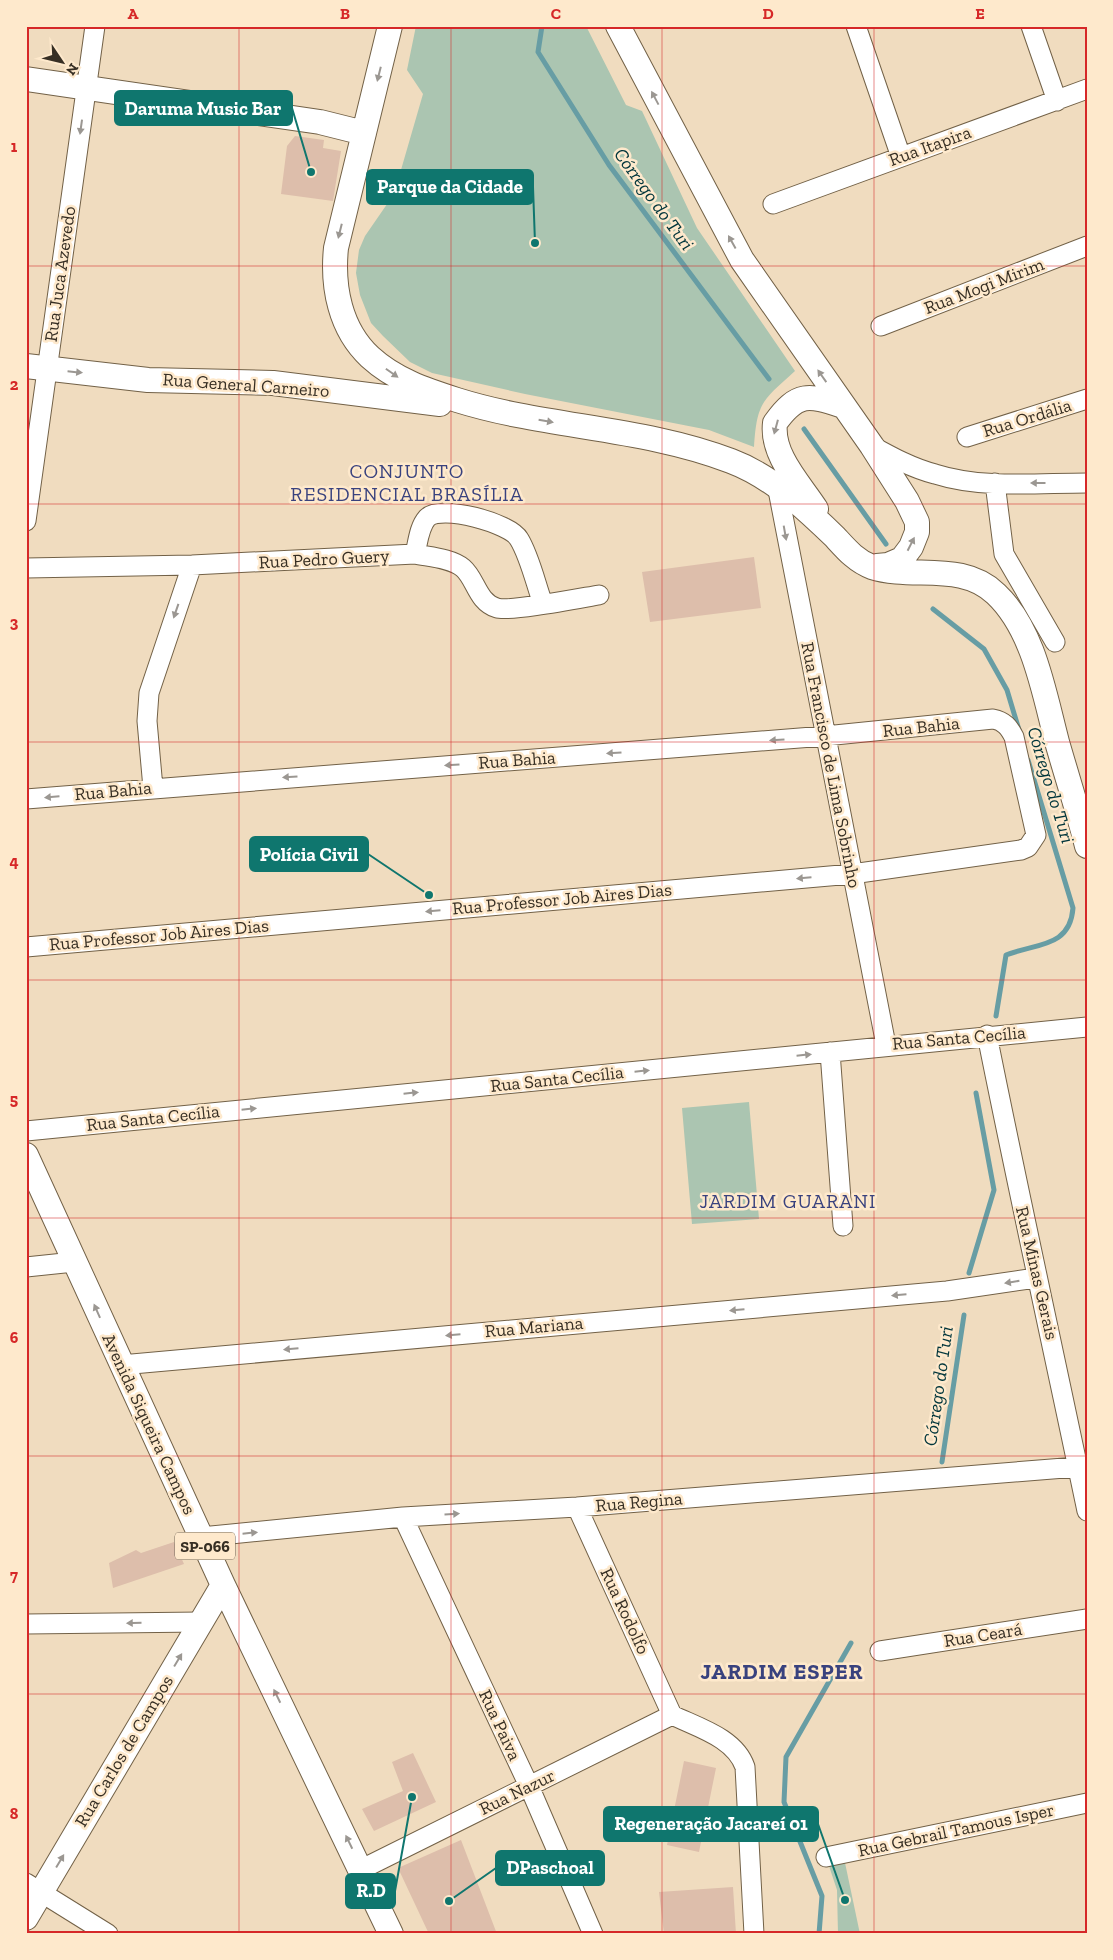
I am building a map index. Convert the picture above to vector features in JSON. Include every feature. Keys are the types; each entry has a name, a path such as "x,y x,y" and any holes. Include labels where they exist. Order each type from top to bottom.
{"main road":[{"path":"390,26 336,248 334,266 339,303 346,324 370,356 396,377 426,390 494,412 694,449 732,461 777,485 860,562 896,572 953,573 966,577 994,591 1005,603 1024,635 1034,661 1087,846"},
{"path":"618,26 742,260 872,446 907,501 917,522 917,532 911,547 902,559 888,565 873,567"},
{"path":"630,26 635,61"},
{"path":"26,79 320,122 364,133"},
{"name":"Rua General Carneiro","path":"36,368 148,380 273,383 494,412"},
{"path":"834,537 780,454 774,434 775,423 795,400 807,397 843,406"},
{"name":"Avenida Siqueira Campos","path":"26,1155 223,1585 362,1869 391,1934"},
{"name":"Rua Carlos de Campos","path":"26,1918 34,1888 223,1585"}],"street":[{"name":"Rua Juca Azevedo","path":"26,522 36,368 86,89 95,26"},
{"path":"856,26 901,156"},
{"path":"1031,26 1057,101"},
{"name":"Rua Itapira","path":"773,204 1087,89"},
{"name":"Rua Mogi Mirim","path":"881,326 1087,246"},
{"name":"Rua Ordália","path":"967,437 1087,399"},
{"path":"872,446 908,465 935,475 994,483 1087,483"},
{"path":"994,483 1004,554 1055,642"},
{"name":"Rua Francisco de Lima Sobrinho","path":"777,485 886,1045"},
{"path":"415,554 421,528 428,517 441,512 495,522 510,529 519,538 543,604"},
{"name":"Rua Pedro Guery","path":"26,568 192,565 415,554 449,562 463,568 482,598 497,608 543,604 599,595"},
{"path":"153,788 147,721 149,693 192,565"},
{"name":"Rua Bahia","path":"26,799 825,736 993,719 1000,720 1006,725 1014,737 1036,828 1034,841"},
{"name":"Rua Professor Job Aires Dias","path":"26,947 852,874 1021,850 1034,841"},
{"name":"Rua Santa Cecília","path":"26,1131 1087,1026"},
{"name":"Rua Minas Gerais","path":"987,1036 1036,1278 1052,1339 1087,1511"},
{"path":"830,1052 843,1226"},
{"path":"26,1267 74,1262"},
{"name":"Rua Mariana","path":"121,1365 947,1291 1036,1278"},
{"name":"Rua Regina","path":"201,1538 403,1517 577,1507 1078,1467"},
{"name":"Rua Rodolfo","path":"577,1507 672,1715"},
{"name":"Rua Paiva","path":"403,1517 528,1786 593,1934"},
{"name":"Rua Ceará","path":"880,1651 1087,1619"},
{"path":"26,1624 201,1622"},
{"path":"672,1715 732,1745 740,1755 745,1767 754,1934"},
{"name":"Rua Nazur","path":"362,1869 672,1715"},
{"name":"Rua Gebrail Tamous Isper","path":"826,1857 1087,1803"},
{"path":"34,1888 108,1934"}],"green space":[{"path":"416,26 586,26 626,105 642,111 697,228 795,371 763,403 757,420 754,447 709,430 525,394 432,373 410,362 371,323 360,295 356,273 359,250 365,236 394,194 423,94 407,70"},
{"path":"749,1102 759,1219 692,1224 682,1108"},
{"path":"826,1857 844,1858 860,1934 838,1934 837,1890"}],"building":[{"path":"295,136 324,140 323,148 341,151 333,201 281,194 287,146"},
{"path":"754,557 761,608 650,622 642,572"},
{"path":"174,1542 184,1564 113,1588 109,1563 136,1550 141,1553"},
{"path":"413,1753 436,1802 374,1831 362,1809 403,1791 392,1762"},
{"path":"684,1761 716,1768 699,1852 667,1845"},
{"path":"461,1840 497,1934 429,1934 398,1868"},
{"path":"733,1887 736,1934 664,1934 659,1892"}],"waterway":[{"name":"Córrego do Turi","path":"542,26 538,52 609,165 769,379"},
{"name":"Córrego do Turi","path":"804,429 886,544"},
{"name":"Córrego do Turi","path":"933,609 984,649 1007,690 1019,730"},
{"name":"Córrego do Turi","path":"996,1016 1006,955 1050,942 1058,937 1065,931 1073,908 1028,760"},
{"name":"Córrego do Turi","path":"969,1273 994,1190 976,1093"},
{"name":"Córrego do Turi","path":"942,1462 964,1315"},
{"name":"Córrego do Turi","path":"819,1934 822,1896 784,1802 786,1757 851,1643"}],"place":[{"name":"Daruma Music Bar","path":"311,172"},
{"name":"Parque da Cidade","path":"535,243"},
{"name":"Polícia Civil","path":"429,895"},
{"name":"R.D","path":"412,1797"},
{"name":"Regeneração Jacareí 01","path":"845,1900"},
{"name":"DPaschoal","path":"449,1901"}],"district":[{"name":"CONJUNTO RESIDENCIAL BRASÍLIA","path":"407,482"},
{"name":"JARDIM GUARANI","path":"788,1201"},
{"name":"JARDIM ESPER","path":"782,1671"}]}
